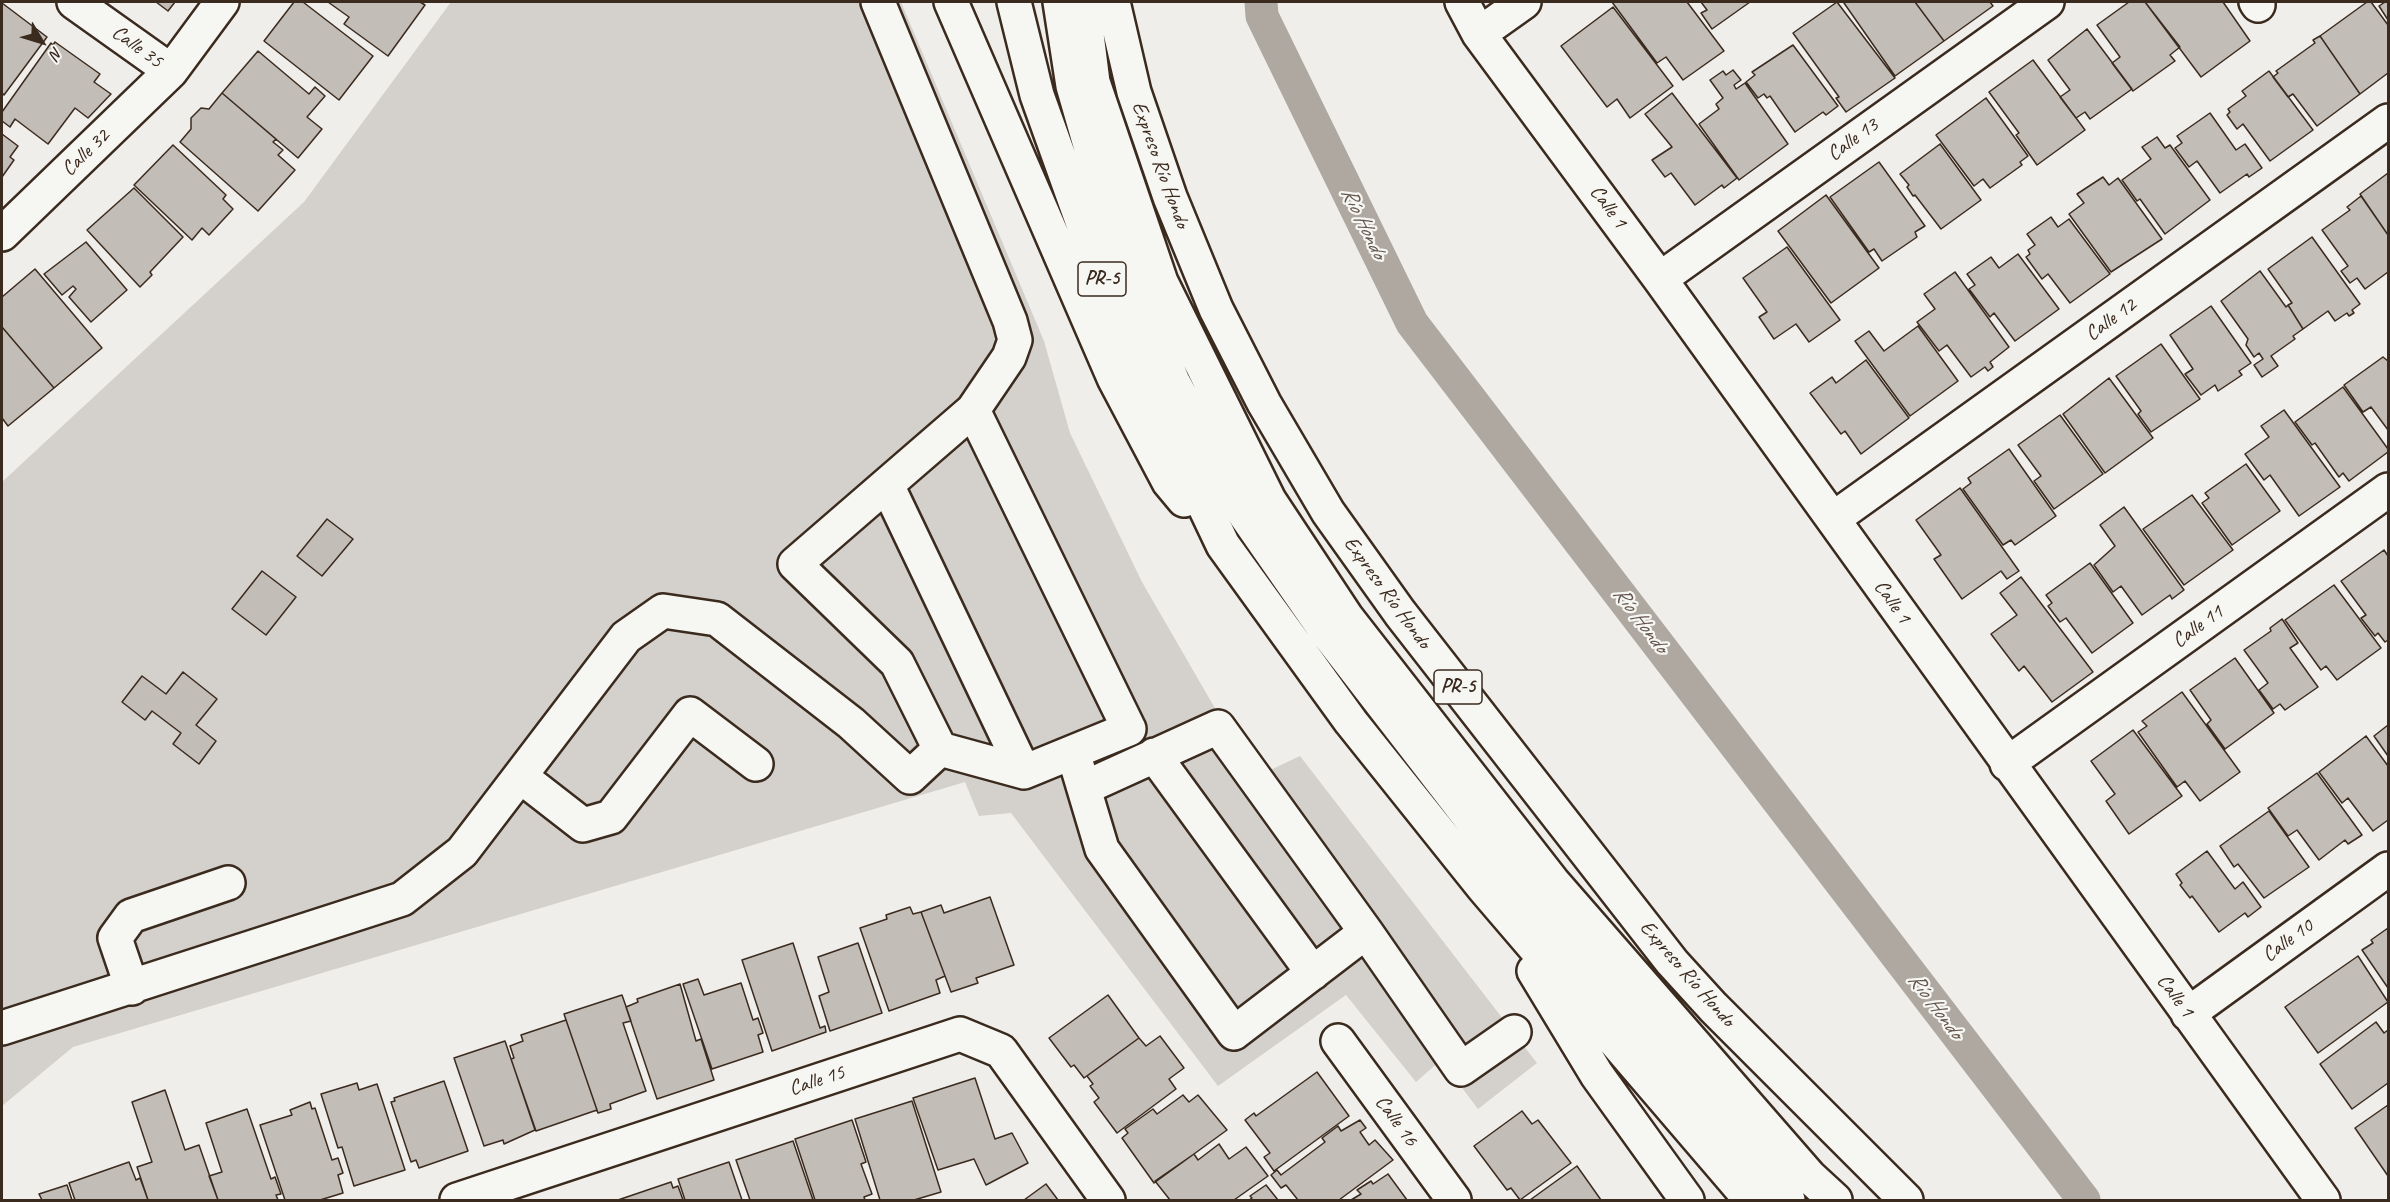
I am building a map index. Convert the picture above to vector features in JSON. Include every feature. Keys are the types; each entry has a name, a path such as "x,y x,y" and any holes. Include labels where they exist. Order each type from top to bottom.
{"main road":[{"name":"Calle 35","path":"74,2 171,71"},
{"name":"Calle 32","path":"2,234 171,71 222,2"},
{"path":"878,2 1015,340 1009,357 973,410 795,564 897,663 940,749 1024,772 1129,729 973,410"},
{"path":"951,2 1085,315 1140,432 1169,482 1222,545"},
{"name":"PR-5","path":"1014,2 1037,95 1120,330 1222,545 1351,722 1483,888 1751,1200"},
{"path":"1059,2 1073,86 1123,260 1173,382 1246,516 1328,634 1507,865 1788,1200"},
{"path":"1083,2 1093,82 1161,282 1269,500 1347,618 1552,881 1810,1177 1835,1200"},
{"name":"Expreso Río Hondo","path":"1113,2 1134,92 1170,197 1216,309 1264,404 1328,512 1407,622 1672,962 1713,1007 1906,1200"},
{"name":"Calle 1","path":"1462,2 1479,34 1660,279 2323,1200"},
{"path":"1479,34 1524,2"},
{"name":"Calle 13","path":"1660,279 2047,2"},
{"name":"Calle 12","path":"1833,519 2388,121"},
{"path":"887,485 1024,772"},
{"name":"Calle 11","path":"2007,764 2388,490"},
{"path":"2,1028 132,988 402,899 462,852 626,637 663,611 717,619 851,723 910,777 940,749"},
{"path":"520,776 583,825 611,817 690,714 756,764"},
{"path":"1084,788 1154,754 1218,727 1366,932 1461,1069 1514,1032"},
{"path":"1073,752 1101,849 1234,1033 1366,932"},
{"path":"1154,754 1313,973"},
{"name":"Calle 10","path":"2188,1014 2388,869"},
{"path":"132,988 115,938 131,916 228,884"},
{"path":"1483,888 1597,1076 1688,1200"},
{"name":"Calle 15","path":"458,1200 960,1034 1001,1051 1108,1200"},
{"name":"Calle 16","path":"1338,1041 1454,1200"}],"shaded area":[{"path":"451,2 901,2 1044,341 1070,433 1142,582 1216,710 1264,773 1300,756 1537,1063 1478,1109 1441,1060 1416,1082 1346,995 1218,1086 1011,813 979,816 965,782 73,1047 2,1106 2,482 304,202"}],"building":[{"path":"156,2 175,2 168,11"},
{"path":"294,2 303,2 373,56 339,100 264,41"},
{"path":"328,2 420,2 425,5 388,56 344,24 349,17"},
{"path":"1612,2 1687,2 1724,51 1683,80 1666,57 1657,63"},
{"path":"1701,2 1750,2 1712,29 1701,13 1707,10"},
{"path":"1837,2 1895,78 1846,112 1836,98 1839,97 1793,33"},
{"path":"1915,2 1944,41 1895,76 1844,3"},
{"path":"1915,2 1990,2 1993,6 1944,41"},
{"path":"2129,2 2145,2 2180,47 2170,55 2175,61 2133,91 2112,63 2120,57 2097,25"},
{"path":"2145,2 2223,2 2250,41 2201,77"},
{"path":"2367,2 2371,2 2388,25 2388,73 2360,94 2320,36"},
{"path":"2388,2 2388,20 2379,6"},
{"path":"2,3 47,37 4,95 2,93"},
{"path":"1613,7 1673,86 1630,118 1617,99 1607,107 1561,46"},
{"path":"2087,29 2132,89 2090,119 2085,112 2076,118 2060,97 2070,90 2048,60"},
{"path":"2320,36 2360,94 2317,126 2293,94 2288,97 2273,77 2278,73 2276,71 2315,43 2313,40"},
{"path":"55,42 100,74 94,82 111,94 88,118 75,108 48,144 15,119 10,127 2,121 2,112 51,43 53,45"},
{"path":"1793,45 1838,106 1826,115 1823,112 1795,132 1770,96 1767,98 1764,94 1758,98 1746,82 1755,75 1752,72"},
{"path":"258,51 309,94 315,87 325,96 307,117 322,129 298,158 222,93"},
{"path":"2033,60 2085,130 2037,165 2016,135 2019,133 1989,92"},
{"path":"1733,70 1741,80 1734,85 1736,89 1745,83 1788,144 1739,180 1699,124 1719,109 1716,104 1723,98 1710,80 1723,71 1726,75"},
{"path":"2269,71 2313,130 2270,161 2243,124 2237,129 2227,115 2230,112 2228,109 2246,96 2242,91"},
{"path":"222,93 276,139 273,142 283,150 278,155 295,170 258,211 180,142 191,129 191,118 201,108 209,109"},
{"path":"1672,93 1737,178 1724,188 1722,185 1695,205 1671,173 1665,177 1652,160 1672,147 1645,114"},
{"path":"1986,98 2028,156 2020,162 2022,165 1990,188 1983,179 1974,186 1936,135"},
{"path":"2210,113 2236,150 2245,144 2262,168 2249,177 2247,174 2220,193 2197,161 2189,167 2175,148 2182,143 2177,136"},
{"path":"2,134 18,146 10,157 14,160 2,177"},
{"path":"2157,137 2165,148 2170,145 2210,200 2165,234 2140,199 2137,201 2122,180 2151,159 2142,147"},
{"path":"1940,144 1981,200 1941,229 1915,195 1913,196 1907,187 1909,185 1900,174"},
{"path":"173,145 226,195 223,199 233,209 209,235 202,228 192,240 134,185"},
{"path":"1879,162 1925,226 1915,232 1917,237 1882,261 1874,249 1869,252 1830,197"},
{"path":"2388,173 2388,235 2360,194"},
{"path":"2103,177 2109,185 2118,178 2162,239 2111,272 2069,214 2084,203 2077,194"},
{"path":"134,188 183,237 150,272 152,275 140,287 87,230"},
{"path":"1826,195 1879,268 1831,303 1778,231"},
{"path":"2361,196 2388,235 2388,272 2365,289 2357,278 2350,283 2341,271 2348,266 2322,230 2350,210 2347,207"},
{"path":"2051,217 2058,227 2069,219 2110,274 2070,303 2048,274 2042,279 2026,257 2030,254 2028,250 2035,245 2027,234"},
{"path":"2312,237 2360,304 2352,310 2354,313 2349,316 2347,313 2335,321 2328,311 2303,329 2288,305 2292,303 2268,269"},
{"path":"86,242 127,290 91,322 69,297 76,289 73,286 62,295 44,274"},
{"path":"1787,247 1840,320 1809,342 1796,324 1774,339 1759,317 1767,312 1743,278"},
{"path":"2018,254 2059,309 2015,341 1994,313 1990,317 1969,289 1975,285 1967,274 1991,257 1999,268"},
{"path":"35,269 102,348 54,388 2,327 2,297"},
{"path":"2260,271 2286,307 2288,305 2303,329 2293,336 2295,339 2271,356 2278,366 2262,377 2254,365 2263,359 2259,353 2254,357 2246,345 2248,339 2221,301"},
{"path":"1955,272 2009,347 1990,362 1993,367 1988,371 1985,367 1971,377 1947,345 1939,351 1917,322 1935,309 1924,294"},
{"path":"2211,306 2251,363 2239,371 2242,375 2218,391 2215,385 2201,395 2185,374 2193,369 2170,335"},
{"path":"1918,326 1958,381 1910,416 1855,341 1869,331 1884,351"},
{"path":"2,327 54,388 8,426 2,418"},
{"path":"2161,344 2200,399 2151,432 2138,414 2141,411 2116,376"},
{"path":"2383,357 2388,361 2388,430 2371,407 2363,412 2344,385"},
{"path":"1866,360 1909,418 1861,454 1845,431 1841,434 1810,393 1832,377 1836,383"},
{"path":"2109,378 2153,438 2105,473 2063,414"},
{"path":"2343,387 2388,449 2388,452 2349,481 2343,473 2339,477 2315,443 2312,445 2295,422"},
{"path":"2284,410 2340,487 2299,516 2270,475 2264,480 2245,454 2269,437 2261,426"},
{"path":"2060,415 2103,474 2054,509 2034,481 2041,476 2018,445"},
{"path":"2009,449 2056,516 2015,545 2011,540 2003,545 1963,489 1971,483 1968,478"},
{"path":"2246,464 2280,511 2232,545 2202,503 2209,498 2205,493"},
{"path":"1960,488 2019,571 2007,579 2001,571 1962,599 1934,559 1941,555 1916,520"},
{"path":"2192,495 2233,550 2184,585 2143,529"},
{"path":"2124,507 2184,590 2172,599 2170,595 2142,615 2121,586 2113,592 2094,565 2115,546 2100,525"},
{"path":"327,519 353,539 322,576 297,556"},
{"path":"2384,550 2388,556 2388,640 2385,642 2378,633 2375,636 2361,618 2366,615 2341,581"},
{"path":"2090,563 2133,623 2092,653 2066,618 2060,622 2048,606 2052,603 2046,595"},
{"path":"262,571 296,597 266,635 232,609"},
{"path":"2021,577 2093,672 2052,702 2024,666 2019,671 1991,634 2017,615 2000,593"},
{"path":"2334,585 2381,648 2337,680 2326,666 2321,670 2285,620"},
{"path":"2282,619 2298,643 2290,648 2318,687 2285,710 2280,704 2273,709 2259,690 2268,683 2244,650 2271,631 2270,628"},
{"path":"2235,658 2274,713 2225,749 2207,724 2211,720 2190,690"},
{"path":"183,672 217,699 196,725 216,741 199,764 173,744 181,733 152,711 145,720 122,702 142,676 166,694"},
{"path":"2182,692 2240,772 2200,801 2185,781 2177,787 2138,732 2147,726 2142,721"},
{"path":"2388,725 2388,756 2374,736"},
{"path":"2133,730 2182,796 2129,834 2106,801 2115,794 2091,761"},
{"path":"2366,736 2388,766 2388,820 2373,831 2348,798 2342,803 2319,772"},
{"path":"2317,773 2362,835 2348,844 2345,840 2319,860 2297,830 2288,836 2268,808"},
{"path":"2269,811 2309,867 2264,898 2238,864 2234,867 2220,846"},
{"path":"2207,851 2235,889 2243,882 2261,907 2248,917 2245,913 2219,932 2192,896 2190,898 2180,885 2182,883 2176,874"},
{"path":"990,897 1014,965 976,978 978,983 951,992 921,912 941,905 944,913"},
{"path":"910,907 913,914 921,912 945,976 936,980 940,993 889,1011 860,928 887,919 886,915"},
{"path":"2388,928 2388,988 2362,950 2373,943 2371,940"},
{"path":"793,943 820,1028 825,1026 826,1032 772,1051 742,960"},
{"path":"858,943 882,1013 830,1031 819,996 829,992 818,957"},
{"path":"2358,956 2388,1002 2318,1053 2285,1007"},
{"path":"698,979 704,995 741,983 753,1020 758,1018 763,1033 758,1035 763,1052 712,1069 683,984"},
{"path":"680,984 696,1041 701,1039 714,1080 657,1099 626,1007 638,1002 637,999"},
{"path":"622,995 631,1021 623,1023 646,1091 610,1104 611,1109 598,1113 564,1014"},
{"path":"1108,995 1139,1038 1084,1078 1074,1065 1071,1067 1049,1038"},
{"path":"566,1020 597,1110 536,1131 511,1059 514,1058 510,1046 523,1041 521,1035"},
{"path":"2376,1022 2384,1033 2388,1030 2388,1083 2352,1109 2320,1064"},
{"path":"1160,1036 1184,1068 1169,1079 1176,1089 1117,1133 1094,1102 1099,1098 1090,1086 1093,1084 1087,1076 1139,1038 1146,1046"},
{"path":"505,1041 535,1130 504,1144 503,1140 484,1146 454,1058"},
{"path":"1317,1072 1349,1116 1274,1171 1264,1157 1270,1153 1245,1120 1254,1113 1256,1116"},
{"path":"975,1078 995,1139 1012,1133 1028,1163 986,1185 974,1159 938,1170 913,1098"},
{"path":"444,1081 468,1151 419,1168 416,1160 411,1162 391,1102 395,1101 394,1098"},
{"path":"357,1083 359,1090 377,1084 405,1170 354,1186 342,1147 338,1148 321,1094"},
{"path":"165,1090 185,1150 199,1145 218,1200 148,1200 137,1167 152,1162 132,1102"},
{"path":"1183,1095 1189,1102 1198,1095 1227,1130 1154,1183 1122,1138 1128,1133 1125,1129 1153,1109 1157,1114"},
{"path":"912,1101 941,1192 914,1200 880,1200 855,1119"},
{"path":"310,1102 312,1109 315,1108 332,1160 338,1158 343,1173 338,1175 343,1193 320,1200 285,1200 260,1125 292,1115 290,1110"},
{"path":"2388,1105 2388,1176 2355,1128"},
{"path":"247,1109 271,1179 275,1177 281,1194 276,1195 278,1200 218,1200 209,1176 222,1172 206,1123"},
{"path":"1522,1111 1532,1124 1538,1120 1571,1163 1520,1200 1511,1188 1507,1190 1474,1146"},
{"path":"852,1120 866,1162 861,1164 872,1194 864,1197 865,1200 815,1200 795,1139"},
{"path":"1360,1120 1366,1128 1360,1132 1369,1145 1375,1140 1393,1160 1339,1200 1298,1200 1286,1185 1281,1188 1271,1175 1277,1170 1281,1175 1325,1142 1322,1138 1338,1126 1341,1131"},
{"path":"793,1141 813,1200 750,1200 736,1160"},
{"path":"1219,1144 1229,1159 1246,1147 1268,1176 1234,1200 1170,1200 1155,1181 1194,1154 1198,1160"},
{"path":"129,1162 136,1180 140,1178 148,1200 75,1200 69,1183"},
{"path":"729,1162 742,1200 685,1200 678,1179"},
{"path":"1577,1166 1601,1200 1530,1200"},
{"path":"1388,1174 1407,1200 1351,1200 1361,1194 1357,1190 1371,1181 1373,1184"},
{"path":"671,1182 673,1188 678,1186 683,1200 618,1200"},
{"path":"1046,1184 1058,1200 1024,1200"},
{"path":"67,1185 72,1200 42,1200 39,1194"},
{"path":"1266,1185 1278,1200 1249,1200 1252,1198 1250,1196"}],"waterway":[{"name":"Río Hondo","path":"1261,2 1262,16 1412,323 2084,1200"}]}
